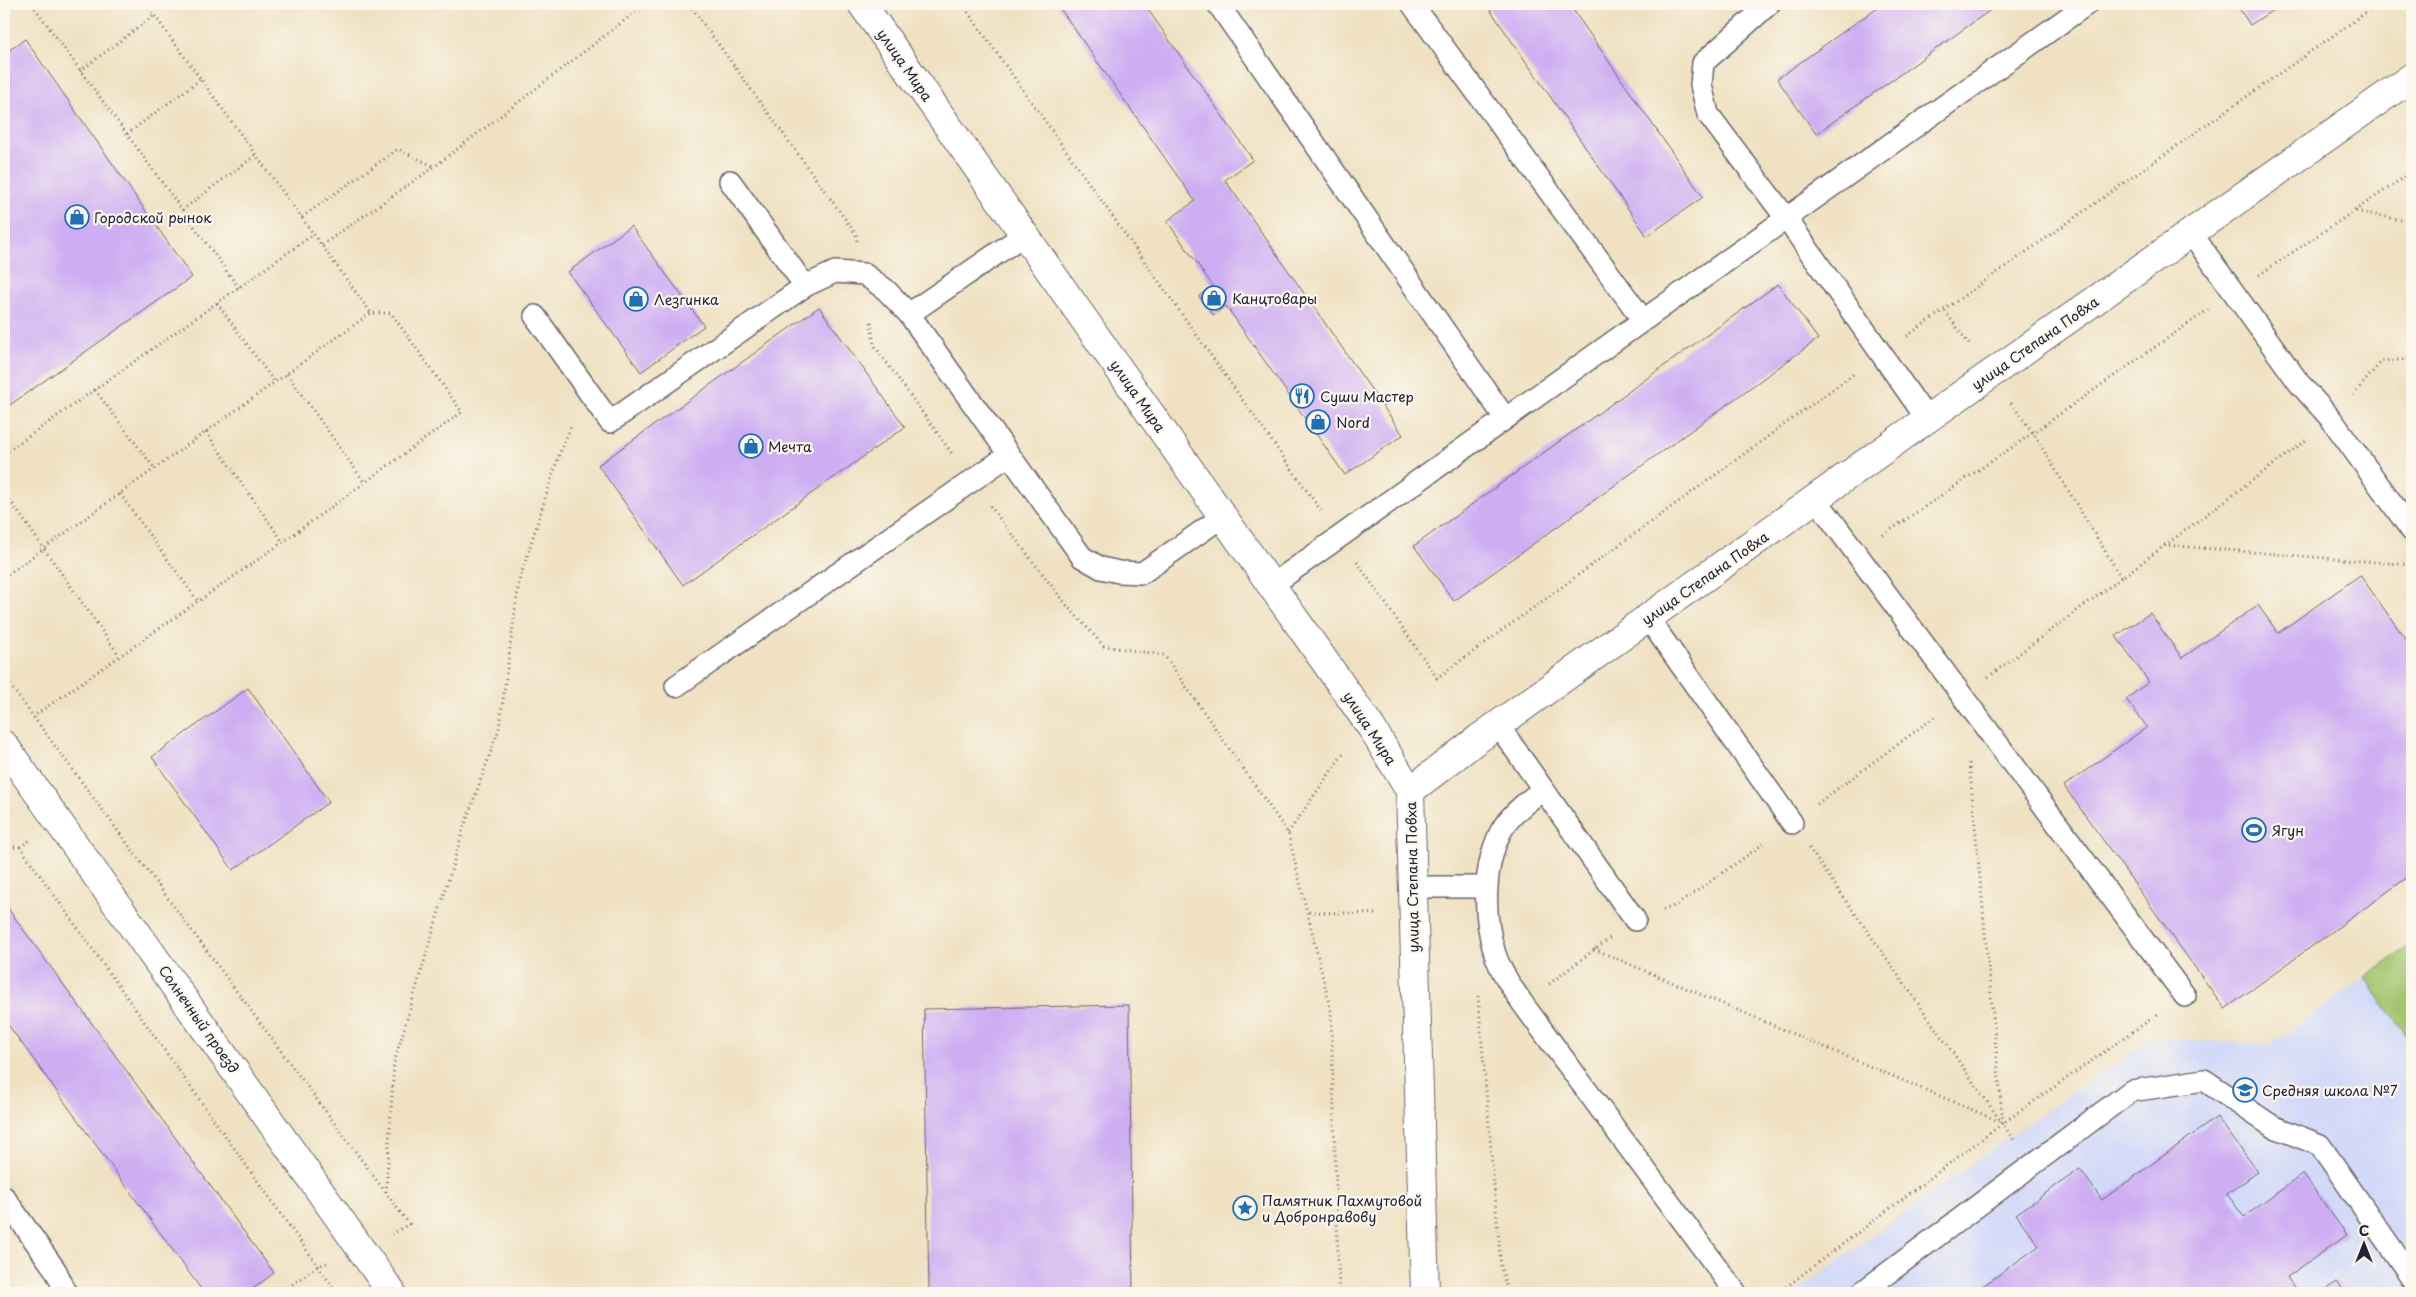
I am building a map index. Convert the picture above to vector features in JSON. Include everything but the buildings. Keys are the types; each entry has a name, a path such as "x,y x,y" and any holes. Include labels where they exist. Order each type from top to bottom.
{"street":[{"name":"улица Мира","path":"862,4 1371,727 1410,791"},
{"name":"улица Степана Повха","path":"1425,1293 1411,888 1410,791 1498,725 1927,419 1991,376 2412,77"},
{"name":"Солнечный проезд","path":"4,746 392,1293"}],"lane":[{"path":"1218,4 1505,418"},
{"path":"1412,4 1643,320"},
{"path":"1769,4 1703,63 1701,86 1708,114 1786,218 1927,419"},
{"path":"1272,585 2087,4"},
{"path":"730,181 805,286"},
{"path":"2191,233 2300,383 2332,420 2412,531"},
{"path":"909,314 1025,234"},
{"path":"535,316 610,422 805,286 835,272 864,274 886,290 909,314 1082,557 1101,568 1120,572 1142,573 1222,517"},
{"path":"676,686 1009,455"},
{"path":"1816,499 2184,996"},
{"path":"1648,618 1792,823"},
{"path":"1498,725 1634,920"},
{"path":"1543,790 1522,805 1501,832 1490,861 1486,887 1490,932 1495,954 1506,979 1523,1004 1736,1293"},
{"path":"1411,888 1486,887"},
{"path":"1861,1293 2132,1090 2204,1080 2272,1126 2320,1145 2412,1278"},
{"path":"4,1197 56,1271 66,1293"}],"path":[{"path":"32,4 239,288"},
{"path":"146,4 371,313"},
{"path":"322,245 434,166 646,4"},
{"path":"689,4 856,234 874,345 971,482 1068,607 1104,646 1164,655 1288,832 1309,912 1331,1012 1339,1293"},
{"path":"962,4 1340,536 1437,678"},
{"path":"80,71 155,15"},
{"path":"127,134 201,79"},
{"path":"302,218 398,149 434,166"},
{"path":"182,210 256,155"},
{"path":"1856,553 2033,433 2233,292 2412,172"},
{"path":"2356,211 2412,222"},
{"path":"4,454 314,234"},
{"path":"217,302 275,383"},
{"path":"1945,311 2033,433 2121,577"},
{"path":"4,577 371,313 391,313 462,412 283,542 196,600 34,716"},
{"path":"1523,1004 1634,920 1677,905 1792,823 2332,420 2382,361 2412,359"},
{"path":"287,374 365,483"},
{"path":"95,390 155,469"},
{"path":"386,1192 394,1063 464,827 498,729 519,581 559,455 587,390"},
{"path":"206,432 283,542"},
{"path":"4,492 119,655"},
{"path":"120,494 196,600"},
{"path":"2163,545 2412,565"},
{"path":"4,676 409,1224"},
{"path":"1288,832 1349,745"},
{"path":"1969,756 2003,1123"},
{"path":"1792,823 2003,1123 2030,1168"},
{"path":"4,847 20,847 337,1293"},
{"path":"1309,912 1376,914"},
{"path":"1594,949 2003,1123"},
{"path":"1477,988 1501,1267 1508,1293"},
{"path":"1778,1293 2003,1123 2184,996"},
{"path":"280,1293 318,1266"}],"shaded area":[{"name":"Средняя школа №7","path":"2412,944 2412,1293 1794,1293 2011,1135 2153,1038 2271,1044"}],"green space":[{"path":"2412,944 2412,1043 2365,978"}],"place":[{"name":"Городской рынок","path":"77,217"},
{"name":"Канцтовары","path":"1214,298"},
{"name":"Лезгинка","path":"636,299"},
{"name":"Суши Мастер","path":"1302,396"},
{"name":"Nord","path":"1318,422"},
{"name":"Мечта","path":"751,446"},
{"name":"Ягун","path":"2254,830"},
{"name":"Средняя школа №7","path":"2245,1090"},
{"name":"Памятник Пахмутовой и Добронравову","path":"1245,1208"}]}
